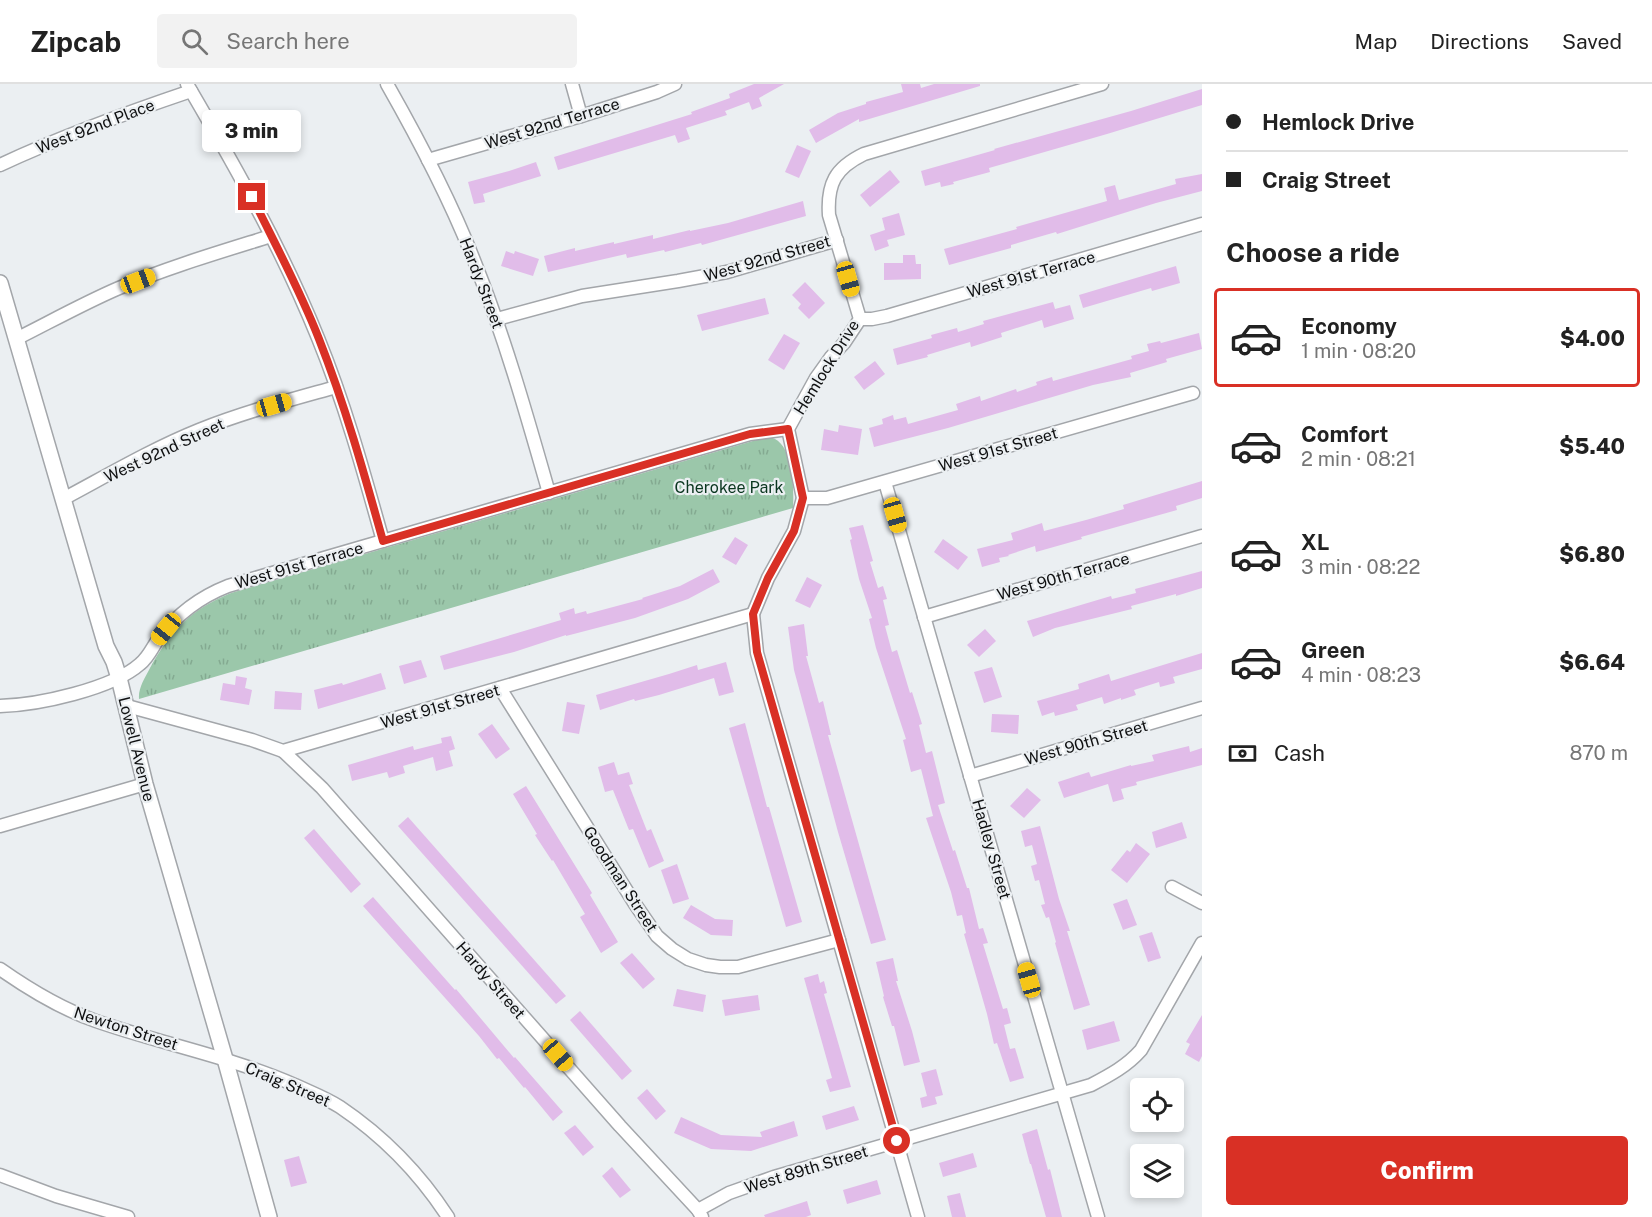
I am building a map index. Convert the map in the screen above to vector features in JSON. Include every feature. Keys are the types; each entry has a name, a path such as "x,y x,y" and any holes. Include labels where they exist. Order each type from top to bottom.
{"street":[{"name":"Hardy Street","path":"387,84 449,201 462,232 515,375 549,493"},
{"path":"572,84 581,116"},
{"name":"West 92nd Terrace","path":"428,160 581,116 675,84"},
{"name":"West 92nd Street","path":"496,320 582,297 727,272 837,240 830,215 829,193 839,171 852,160 864,154 1102,84"},
{"path":"189,88 252,197 319,338 350,426 383,541"},
{"name":"West 92nd Place","path":"0,165 55,140 189,88"},
{"name":"West 91st Terrace","path":"860,319 888,316 1202,224"},
{"path":"16,339 118,289 179,265 272,236"},
{"name":"Hemlock Drive","path":"837,240 860,319 816,378 788,429 803,498 794,531 768,578 753,614 757,652 918,1217"},
{"name":"Lowell Avenue","path":"0,283 106,646 119,678 137,757 269,1217"},
{"name":"West 92nd Street","path":"63,499 148,453 200,430 254,411 336,387"},
{"name":"West 91st Street","path":"803,498 827,498 1193,393"},
{"name":"West 91st Terrace","path":"119,678 141,664 174,619 188,607 228,586 750,434 788,429"},
{"name":"Hadley Street","path":"885,482 1098,1217"},
{"name":"West 90th Terrace","path":"924,617 1202,536"},
{"name":"West 91st Street","path":"283,751 753,614"},
{"path":"0,706 48,700 119,678"},
{"name":"Goodman Street","path":"501,688 635,904 657,936 672,949 688,959 706,965 738,967 839,940"},
{"path":"127,706 252,740 283,751"},
{"name":"West 90th Street","path":"970,776 1202,708"},
{"name":"Hardy Street","path":"283,751 322,788 700,1214"},
{"path":"0,826 145,784"},
{"path":"1172,887 1202,903"},
{"name":"West 89th Street","path":"700,1214 729,1193 774,1177 1091,1085 1116,1072 1142,1050 1202,943"},
{"name":"Newton Street","path":"0,969 27,988 63,1008 95,1021 225,1059"},
{"name":"Craig Street","path":"225,1059 269,1074 339,1106 369,1129 405,1162 448,1217"},
{"path":"0,1175 86,1211 128,1217"}],"green space":[{"name":"Cherokee Park","path":"767,437 783,446 787,455 792,477 793,508 139,699 146,676 174,632 193,614 231,593"}],"building":[{"path":"754,84 784,84 759,98 762,106 752,110 749,102 725,111 727,115 686,128 690,139 678,143 675,135 558,170 554,157 692,114 691,112 730,98 729,94"},
{"path":"901,84 920,84 921,88 934,84 980,84 980,86 859,122 859,119 816,143 809,130 838,113 866,104 866,102 903,92"},
{"path":"1202,89 1202,105 989,168 990,172 953,182 954,184 941,187 940,182 925,186 921,171"},
{"path":"797,145 811,151 799,178 785,172"},
{"path":"536,162 541,176 483,194 485,202 474,204 468,182"},
{"path":"890,170 900,182 870,207 860,195"},
{"path":"1202,174 1202,191 949,265 944,249 1107,201 1104,188 1115,185 1119,200 1176,184 1175,179"},
{"path":"803,201 806,216 702,245 701,243 627,258 626,254 548,272 544,256 575,248 575,251 653,235 653,239 728,223"},
{"path":"899,213 905,235 887,240 889,246 875,251 870,235 885,230 882,218"},
{"path":"506,251 514,254 515,251 539,259 533,276 501,266"},
{"path":"903,255 915,255 916,264 921,264 921,279 884,280 884,263 903,263"},
{"path":"1176,266 1180,283 1152,291 1151,288 1083,308 1079,295"},
{"path":"805,282 825,303 809,319 798,308 801,304 792,295"},
{"path":"765,298 769,314 702,331 697,315"},
{"path":"1053,302 1055,309 1070,305 1074,319 1044,328 1042,320 1001,333 1002,337 971,347 970,342 897,365 893,349 932,338 931,335 957,328 958,332 984,324 983,321"},
{"path":"1199,333 1202,349 1166,359 1167,362 1130,373 1131,377 1093,385 948,428 874,447 869,428 883,424 882,419 893,415 894,420 906,417 908,424 958,410 956,404 980,396 981,401 1016,389 1017,392 1052,377 1053,381 1132,359 1131,356 1149,351 1147,344 1160,341 1161,343"},
{"path":"784,334 800,343 784,370 768,360"},
{"path":"875,361 885,374 864,390 854,377"},
{"path":"839,425 862,429 858,455 821,450 824,429 838,432"},
{"path":"1202,481 1202,498 1176,506 1177,510 1036,552 1035,546 999,558 1000,562 982,567 977,549 1013,540 1011,533 1042,523 1044,531 1086,520 1124,509 1123,505"},
{"path":"863,525 878,588 883,586 887,599 883,600 889,625 885,626 892,652 897,650 910,693 912,692 922,724 919,725 926,753 932,751 945,803 938,805 953,851 955,850 967,888 969,888 979,929 983,928 988,943 983,944 1003,1009 1007,1008 1011,1023 1004,1025 1010,1049 1015,1048 1024,1078 1010,1082 997,1043 994,1044 964,934 966,933 962,915 957,916 926,818 933,816 921,769 911,772 903,740 906,739 876,648 869,619 872,618 859,579 850,540 852,539 849,528"},
{"path":"735,537 748,545 736,565 722,557"},
{"path":"943,539 968,557 958,570 934,552"},
{"path":"713,569 720,582 688,599 635,618 444,670 440,656 561,620 559,613 574,608 575,614 586,611 587,614 643,599 680,586"},
{"path":"1202,571 1202,588 1131,606 1132,609 1055,628 1033,637 1027,621 1111,596 1112,599 1136,593 1135,589"},
{"path":"807,577 822,585 810,608 795,601"},
{"path":"804,624 808,656 806,656 819,703 823,701 831,735 828,735 886,940 871,944 794,670 788,627"},
{"path":"985,629 996,641 979,657 967,645"},
{"path":"1202,653 1202,669 1173,677 1175,683 1160,687 1159,682 1134,690 1136,695 1121,700 1121,698 1104,704 1102,697 1076,705 1078,710 1055,716 1054,712 1042,716 1037,701 1079,689 1078,684 1109,674 1111,681"},
{"path":"421,660 427,677 404,684 399,666"},
{"path":"726,662 734,692 719,696 714,678 600,710 596,695 697,665 698,670"},
{"path":"992,667 1002,697 984,703 974,672"},
{"path":"381,673 386,689 318,709 314,690 342,683 343,685"},
{"path":"236,676 247,678 245,688 252,690 249,705 220,700 223,683 235,685"},
{"path":"275,691 302,693 301,710 274,709"},
{"path":"567,702 585,705 579,734 562,731"},
{"path":"992,714 1019,715 1018,734 991,732"},
{"path":"745,723 767,807 769,807 802,922 786,927 729,728"},
{"path":"492,724 510,749 496,759 478,734"},
{"path":"451,736 455,749 449,751 453,766 436,771 433,757 403,766 405,773 389,778 387,772 352,781 348,765 413,746 414,750 442,743 441,738"},
{"path":"1189,746 1190,752 1202,748 1202,765 1136,782 1137,785 1121,789 1124,799 1113,802 1108,784 1064,798 1058,782 1089,772 1091,777 1154,761 1152,755"},
{"path":"614,762 618,775 629,772 633,784 629,785 647,831 651,829 664,861 649,868 633,829 629,830 613,790 605,792 598,767"},
{"path":"526,786 592,893 590,895 618,942 601,953 580,917 585,914 553,860 535,835 537,834 513,794"},
{"path":"1027,788 1041,800 1024,818 1010,806"},
{"path":"408,817 566,996 556,1004 398,826"},
{"path":"1182,822 1187,838 1156,848 1152,832"},
{"path":"1040,826 1070,931 1067,931 1090,1005 1074,1010 1049,917 1046,918 1041,905 1045,904 1039,880 1035,881 1031,866 1037,864 1032,845 1025,847 1021,831"},
{"path":"314,829 361,884 351,893 304,838"},
{"path":"1136,843 1150,854 1127,883 1111,870 1127,850 1130,852"},
{"path":"677,864 689,899 673,904 661,870"},
{"path":"373,897 563,1112 553,1121 363,906"},
{"path":"1127,899 1137,925 1123,930 1113,904"},
{"path":"691,905 715,919 733,920 732,936 711,935 683,918"},
{"path":"1152,932 1161,958 1148,962 1139,936"},
{"path":"632,953 655,979 643,989 620,963"},
{"path":"893,958 898,981 896,981 920,1062 904,1066 894,1026 892,1026 883,997 876,962"},
{"path":"818,974 820,983 824,981 827,993 824,994 851,1087 830,1092 826,1080 832,1078 804,978"},
{"path":"677,989 706,995 703,1012 673,1006"},
{"path":"758,995 760,1010 725,1016 722,1000"},
{"path":"580,1011 632,1071 622,1080 570,1020"},
{"path":"1202,1015 1202,1056 1199,1062 1185,1054 1190,1044 1186,1042"},
{"path":"1114,1021 1120,1041 1087,1050 1082,1030"},
{"path":"936,1069 943,1095 935,1097 937,1104 922,1108 920,1098 927,1096 921,1073"},
{"path":"647,1089 666,1111 656,1120 637,1098"},
{"path":"854,1106 859,1120 826,1130 822,1116"},
{"path":"681,1117 721,1135 762,1137 760,1132 794,1121 798,1136 751,1151 711,1149 674,1133"},
{"path":"575,1125 594,1147 583,1156 564,1133"},
{"path":"1037,1129 1062,1217 1046,1217 1030,1164 1022,1134"},
{"path":"973,1153 977,1167 943,1177 939,1163"},
{"path":"299,1156 307,1183 291,1187 284,1160"},
{"path":"612,1167 631,1190 620,1198 602,1176"},
{"path":"877,1180 881,1194 847,1204 843,1190"},
{"path":"960,1193 966,1217 952,1217 947,1196"},
{"path":"807,1201 811,1215 806,1217 765,1217 764,1215"}],"route":[{"path":"252,197 319,338 350,426 383,541 750,434 788,429 803,498 794,531 768,578 753,614 757,652 897,1141"}]}
